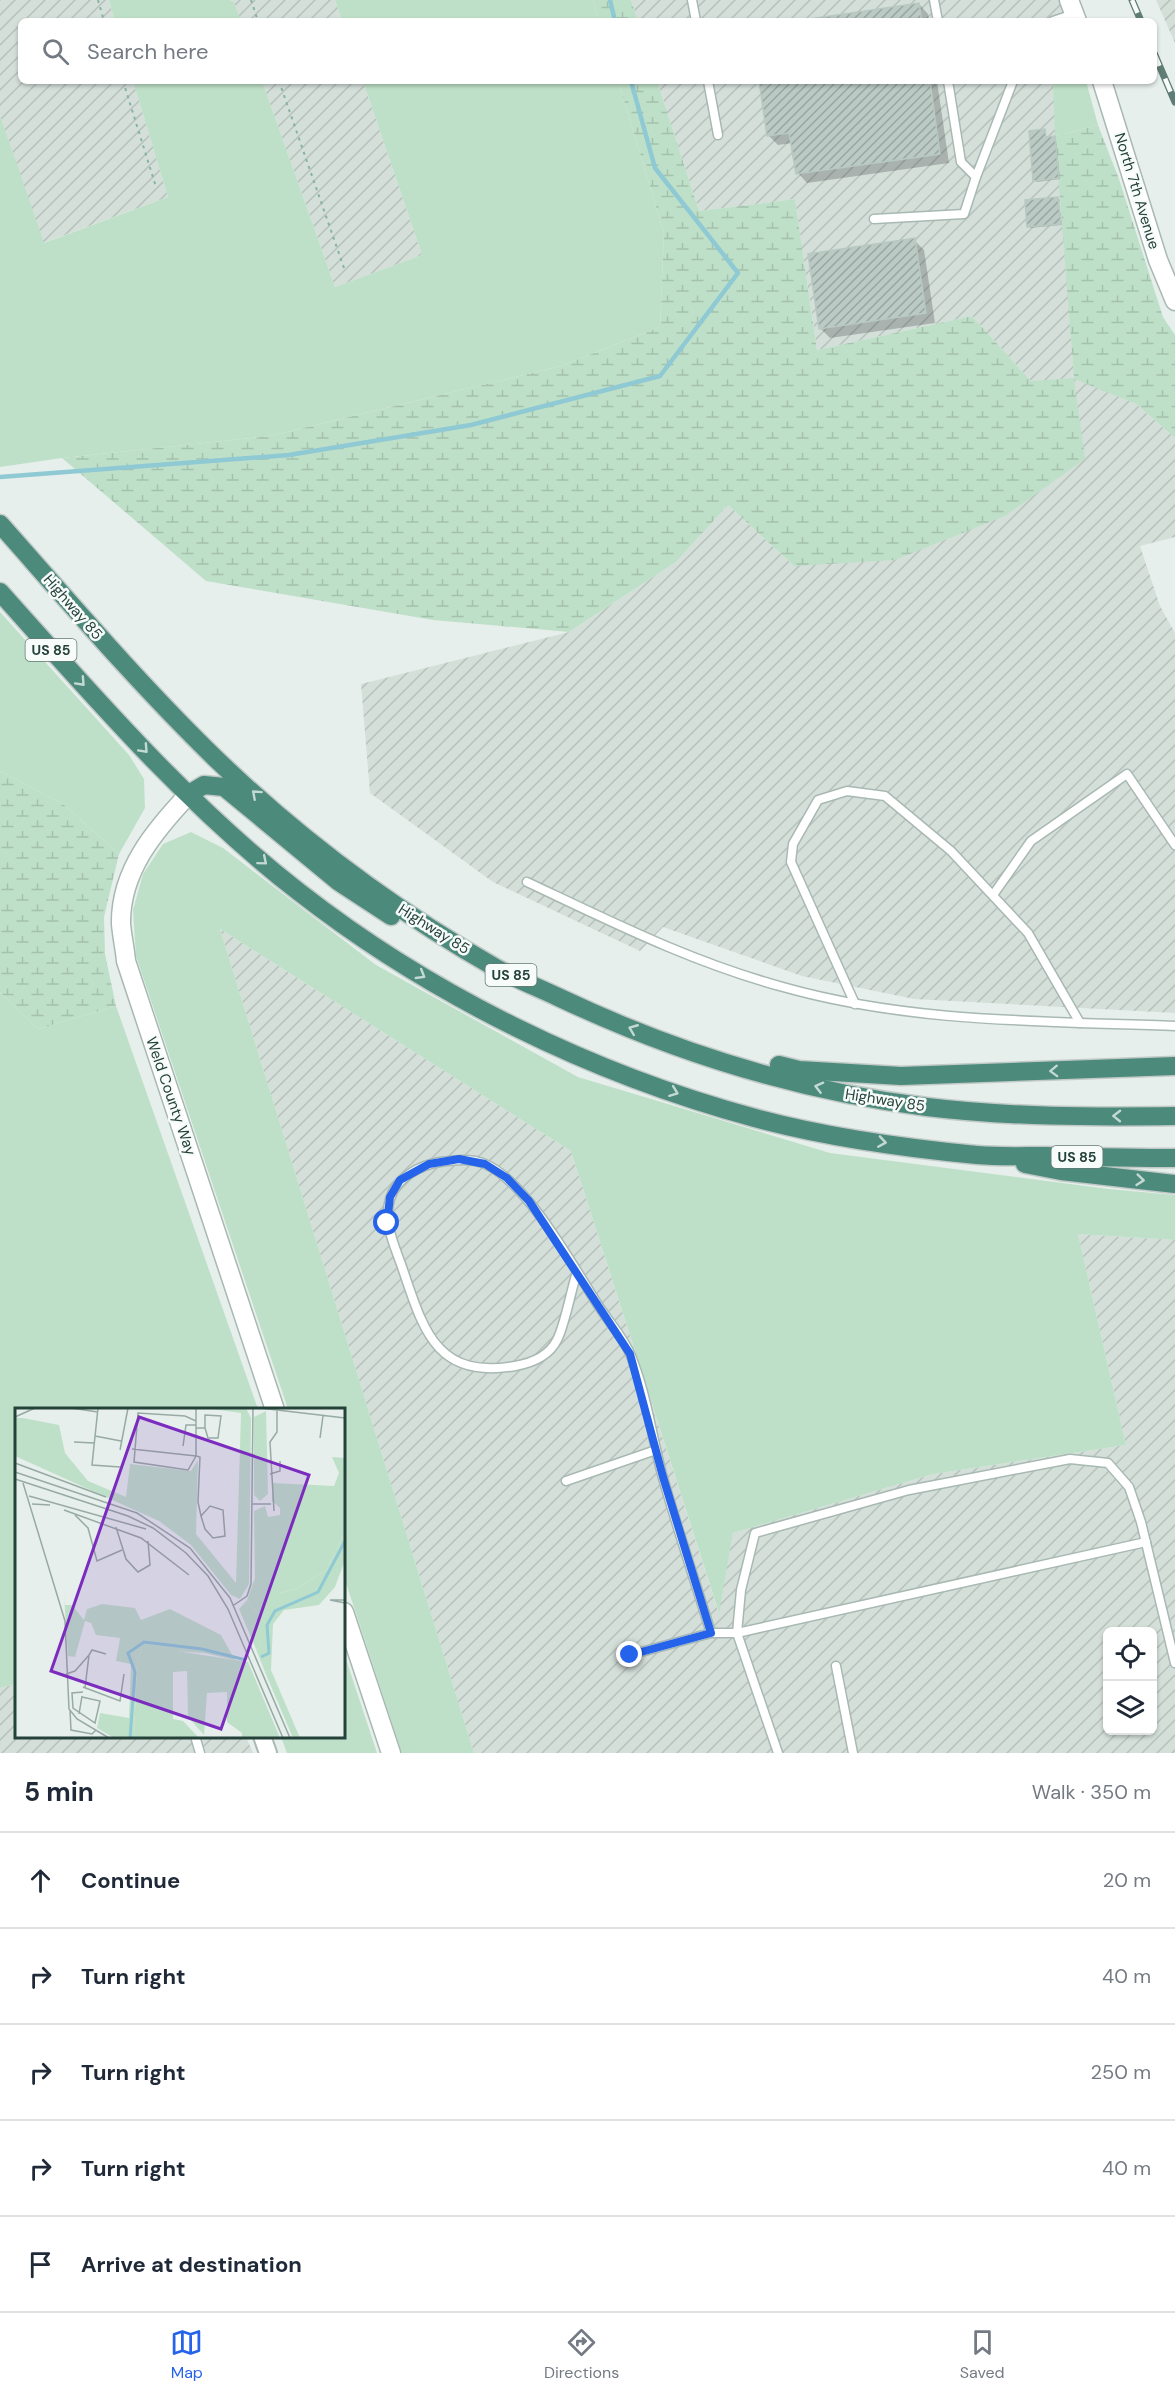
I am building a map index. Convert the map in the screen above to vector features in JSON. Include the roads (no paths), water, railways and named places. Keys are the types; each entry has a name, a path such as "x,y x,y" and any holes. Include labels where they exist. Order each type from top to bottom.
{"highway":[{"name":"Highway 85","path":"0,524 112,651 216,759 339,865 430,927 498,969 592,1013 687,1051 848,1094 927,1107 1027,1116 1175,1116"},
{"name":"US 85","path":"0,592 151,757 224,828 298,891 363,940 428,979 577,1056 690,1098 757,1119 883,1142 979,1155 1175,1158"},
{"path":"189,794 204,785 224,787 339,882 391,916 430,927"},
{"path":"687,1051 731,1053 799,1070 901,1076 1175,1066"},
{"path":"979,1155 1061,1171 1175,1184"}],"street":[{"name":"North 7th Avenue","path":"1103,84 1158,260 1175,301"},
{"name":"Weld County Way","path":"189,794 159,826 142,851 129,878 123,901 121,924 126,961 274,1408"},
{"path":"345,1615 391,1753"},
{"path":"262,1738 268,1753"}],"lane":[{"path":"692,0 695,18"},
{"path":"934,0 937,18"},
{"path":"709,84 718,135"},
{"path":"948,84 961,162 976,177"},
{"path":"874,219 964,214 1012,84"},
{"path":"993,895 1032,841 1127,774 1175,845"},
{"path":"855,1004 791,862 793,844 818,800 847,791 885,796 951,851 1028,933 1080,1023"},
{"path":"527,882 665,947 783,987 855,1004 900,1012 995,1020 1175,1026"},
{"path":"577,1272 557,1340 544,1356 524,1364 502,1368 480,1367 456,1360 436,1347 421,1320 387,1223 390,1197 400,1180 429,1164 459,1159 485,1164 507,1178 529,1201 577,1272 630,1354 711,1633"},
{"path":"566,1481 656,1450"},
{"path":"778,1753 737,1633 741,1590 755,1533 909,1490 1070,1459 1108,1463 1129,1487 1146,1542 1175,1663"},
{"path":"630,1655 711,1633 737,1633 1146,1542"},
{"path":"836,1666 853,1753"},
{"path":"195,1738 200,1753"}],"waterway":[{"path":"610,0 614,18"},
{"path":"0,477 289,455 471,425 660,376 738,273 655,168 632,84"}],"railway":[{"path":"1132,0 1140,18"},
{"path":"1157,60 1175,102"}]}
